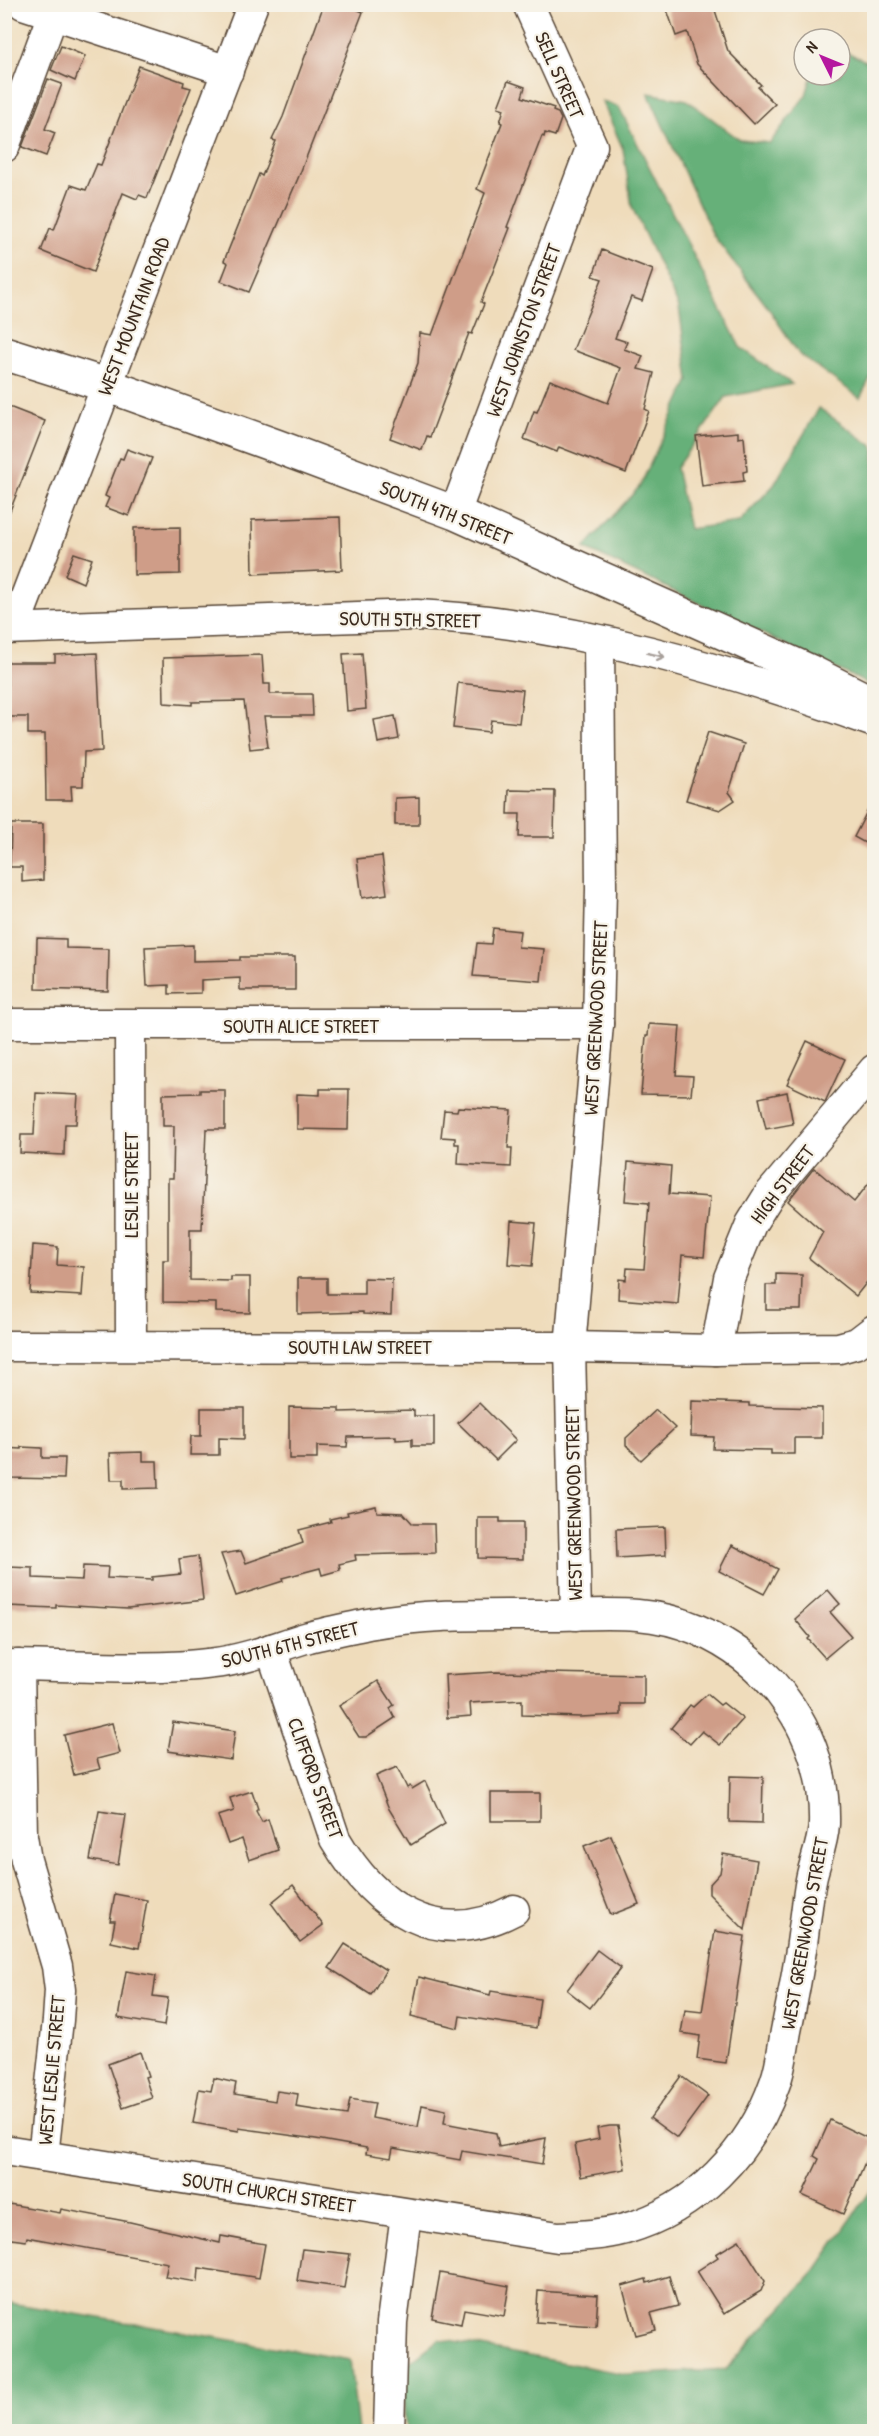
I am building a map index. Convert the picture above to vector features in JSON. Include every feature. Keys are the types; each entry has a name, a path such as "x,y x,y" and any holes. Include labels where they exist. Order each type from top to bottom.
{"main road":[{"name":"SOUTH 4TH STREET","path":"4,353 106,385 455,513 766,652 874,704"}],"street":[{"path":"23,4 228,71"},
{"name":"WEST MOUNTAIN ROAD","path":"9,629 253,4"},
{"name":"SELL STREET","path":"528,4 591,146"},
{"path":"4,147 53,14"},
{"name":"WEST JOHNSTON STREET","path":"455,513 591,146"},
{"name":"SOUTH 5TH STREET","path":"9,629 417,615 463,617 532,626 599,641 738,677 874,722"},
{"name":"WEST GREENWOOD STREET","path":"406,2214 558,2237 588,2236 626,2229 661,2215 688,2200 717,2176 748,2139 763,2114 777,2079 800,1957 811,1880 822,1836 822,1785 815,1754 799,1718 785,1697 761,1671 730,1647 696,1629 637,1613 606,1612 576,1615 570,1347 598,1024 601,889 599,641"},
{"name":"SOUTH ALICE STREET","path":"4,1024 598,1024"},
{"name":"LESLIE STREET","path":"130,1024 131,1345"},
{"name":"HIGH STREET","path":"716,1350 729,1278 751,1224 769,1195 874,1070"},
{"name":"SOUTH LAW STREET","path":"4,1346 570,1347 716,1350 838,1348 856,1342 874,1330"},
{"name":"SOUTH 6TH STREET","path":"12,1665 175,1667 218,1663 310,1637 360,1626 431,1616 576,1615"},
{"name":"CLIFFORD STREET","path":"271,1649 335,1839 351,1865 368,1885 392,1904 424,1921 447,1927 473,1927 496,1920 514,1910"},
{"name":"WEST LESLIE STREET","path":"12,1665 22,1836 26,1860 57,1966 60,1990 43,2156"},
{"name":"SOUTH CHURCH STREET","path":"4,2150 406,2214"},
{"path":"389,2432 391,2343 406,2214"}],"green space":[{"path":"852,55 874,65 874,170 868,181 874,188 874,371 860,398 799,354 769,309 713,235 648,93 687,100 740,140 770,143 806,95 808,87 852,87"},
{"path":"602,101 619,107 740,347 792,384 726,397 676,468 689,529 739,522 774,485 819,408 874,447 874,687 584,548 640,486 689,380 679,307 632,207 623,149"},
{"path":"874,2186 874,2431 406,2431 401,2369 439,2339 630,2375 726,2369 816,2270"},
{"path":"4,2302 350,2360 358,2431 5,2431"}],"building":[{"path":"324,4 344,4 363,12 299,176 249,292 221,281 228,263 224,261 259,174 262,176 276,141 272,140 283,117"},
{"path":"665,4 713,4 728,51 761,85 758,87 775,104 754,124 697,64 687,32 676,36"},
{"path":"61,46 85,56 75,81 51,70"},
{"path":"139,66 184,82 183,86 191,88 147,198 139,195 137,199 123,193 93,272 41,251 50,228 54,230 71,185 86,190 97,164 101,165"},
{"path":"48,79 62,84 45,129 55,133 46,156 22,147"},
{"path":"508,81 525,87 522,97 554,108 553,111 558,113 561,119 555,136 545,133 544,137 542,136 481,302 484,304 472,334 469,333 430,437 427,436 422,450 390,438 418,363 420,333 432,335 485,193 477,189 502,123 500,122 504,109 498,107"},
{"path":"602,250 653,270 642,301 631,297 615,338 627,342 624,349 643,356 638,369 654,373 645,409 649,411 626,473 559,447 557,452 524,439 534,411 537,412 550,380 608,403 621,368 573,350 602,279 593,276"},
{"path":"4,405 45,421 6,521 4,521"},
{"path":"738,432 738,438 744,437 747,471 743,472 744,481 702,486 696,436"},
{"path":"127,449 152,458 129,516 105,507 109,498 105,496 120,458 123,459"},
{"path":"340,517 342,570 253,574 252,520"},
{"path":"180,527 180,574 134,575 134,528"},
{"path":"74,553 92,559 83,583 65,575"},
{"path":"97,653 102,751 84,752 83,786 71,786 72,800 46,800 45,734 28,734 28,717 8,717 7,662 55,662 55,655"},
{"path":"362,653 366,709 347,711 343,654"},
{"path":"262,655 264,684 270,684 270,694 312,694 313,716 264,716 268,747 250,749 244,701 192,702 192,705 164,703 163,658"},
{"path":"458,683 523,690 519,723 491,720 489,732 453,728"},
{"path":"395,716 399,739 378,743 374,720"},
{"path":"708,732 744,744 729,792 735,800 720,810 686,800"},
{"path":"509,790 555,791 554,837 519,837 520,814 508,814"},
{"path":"419,797 419,825 395,825 395,798"},
{"path":"874,798 874,848 854,837"},
{"path":"11,824 43,824 43,880 22,882 22,867 10,867"},
{"path":"382,856 387,894 362,898 357,859"},
{"path":"493,928 520,931 518,947 544,949 541,981 473,976 477,943 491,944"},
{"path":"37,938 66,939 66,948 109,949 108,991 36,989"},
{"path":"193,945 193,961 240,960 240,957 295,957 295,990 240,990 240,978 201,980 201,993 169,994 169,985 147,986 145,947"},
{"path":"649,1024 680,1026 676,1075 693,1076 691,1095 641,1094"},
{"path":"807,1041 845,1059 825,1102 787,1084"},
{"path":"320,1089 349,1089 348,1130 297,1129 297,1094 320,1095"},
{"path":"200,1090 225,1090 225,1129 206,1129 202,1229 190,1229 190,1280 231,1281 231,1277 250,1277 250,1313 216,1312 216,1303 163,1302 163,1260 168,1260 168,1178 173,1178 174,1126 163,1126 163,1094 200,1093"},
{"path":"787,1092 793,1124 766,1129 759,1098"},
{"path":"36,1093 78,1095 76,1124 65,1124 64,1155 20,1153 21,1135 34,1135"},
{"path":"458,1107 511,1110 508,1148 512,1148 511,1167 458,1164 459,1144 455,1144 455,1138 441,1137 444,1110 457,1111"},
{"path":"628,1162 671,1166 669,1194 710,1197 704,1257 682,1255 678,1304 618,1299 619,1279 626,1280 627,1268 644,1269 649,1203 625,1201"},
{"path":"814,1168 854,1202 874,1177 874,1273 856,1296 809,1258 823,1232 788,1201"},
{"path":"511,1221 536,1223 532,1266 508,1264"},
{"path":"33,1245 58,1247 57,1265 84,1267 82,1296 30,1293"},
{"path":"776,1274 802,1275 801,1310 766,1310 766,1285 776,1285"},
{"path":"298,1278 327,1278 327,1294 364,1294 364,1278 392,1279 391,1315 363,1314 363,1312 298,1314"},
{"path":"692,1401 749,1403 749,1406 822,1408 822,1438 794,1438 794,1454 771,1454 771,1450 713,1449 714,1437 691,1436"},
{"path":"479,1403 516,1440 496,1460 458,1423"},
{"path":"289,1407 339,1408 339,1412 414,1410 414,1416 434,1416 434,1446 412,1446 412,1439 396,1440 396,1436 348,1437 347,1447 317,1446 317,1459 289,1459"},
{"path":"201,1408 244,1408 244,1439 219,1438 219,1455 190,1455 191,1436 201,1436"},
{"path":"656,1410 675,1428 641,1460 626,1445 626,1438"},
{"path":"21,1447 42,1448 42,1458 65,1458 64,1479 9,1478 9,1473 4,1473 4,1448 21,1449"},
{"path":"143,1452 143,1461 157,1461 158,1488 123,1489 123,1480 111,1480 110,1453"},
{"path":"376,1506 377,1512 403,1513 413,1524 434,1524 435,1553 355,1555 356,1560 339,1564 340,1570 322,1575 320,1568 282,1578 283,1581 236,1596 221,1554 241,1551 246,1563 303,1543 299,1530 331,1522 330,1519 348,1515 347,1512"},
{"path":"478,1518 500,1518 500,1522 523,1522 523,1559 478,1558"},
{"path":"665,1527 666,1555 617,1558 616,1529"},
{"path":"732,1545 778,1569 764,1594 719,1571"},
{"path":"198,1556 203,1600 128,1609 56,1605 56,1608 7,1606 8,1567 33,1568 33,1578 82,1580 83,1566 108,1567 107,1578 152,1580 152,1577 181,1574 179,1559"},
{"path":"828,1590 840,1604 830,1612 851,1636 825,1658 808,1639 810,1637 795,1619"},
{"path":"496,1672 644,1675 644,1704 621,1704 621,1715 580,1717 522,1715 522,1700 470,1703 471,1716 447,1718 445,1675"},
{"path":"378,1681 394,1705 390,1708 395,1718 366,1737 359,1737 339,1706"},
{"path":"707,1694 743,1719 720,1745 702,1731 690,1744 671,1728 690,1705 693,1707"},
{"path":"173,1722 235,1731 231,1760 168,1751"},
{"path":"112,1723 120,1753 97,1759 100,1769 74,1775 64,1735"},
{"path":"397,1767 407,1788 410,1786 412,1789 425,1781 445,1824 411,1845 389,1809 376,1776"},
{"path":"730,1776 763,1777 762,1823 729,1822"},
{"path":"252,1791 258,1809 256,1811 262,1822 268,1819 278,1850 249,1860 242,1839 228,1844 218,1816 234,1811 230,1798"},
{"path":"491,1793 540,1793 540,1821 491,1821"},
{"path":"99,1811 126,1815 118,1865 90,1860"},
{"path":"611,1835 639,1904 611,1915 584,1846"},
{"path":"723,1854 757,1860 745,1930 709,1894 709,1885 720,1873"},
{"path":"293,1885 323,1925 300,1942 271,1903"},
{"path":"115,1894 147,1900 139,1948 111,1942 115,1921 110,1921"},
{"path":"715,1931 745,1936 726,2063 697,2059 700,2036 681,2033 685,2010 702,2012"},
{"path":"345,1944 386,1970 371,1995 329,1968"},
{"path":"597,1950 621,1968 590,2008 567,1990"},
{"path":"126,1971 156,1976 153,1996 168,1998 164,2026 118,2018"},
{"path":"419,1977 490,1995 491,1991 540,1999 536,2028 460,2016 458,2028 411,2016"},
{"path":"140,2052 152,2098 123,2108 108,2064"},
{"path":"681,2076 708,2096 677,2138 650,2118"},
{"path":"214,2078 236,2083 234,2094 275,2101 277,2091 298,2094 296,2107 347,2115 350,2099 375,2103 372,2118 418,2127 422,2105 446,2110 444,2123 496,2133 499,2147 546,2138 542,2164 462,2151 460,2160 393,2148 391,2158 366,2154 367,2148 193,2123 199,2089 211,2091"},
{"path":"830,2120 874,2141 843,2214 802,2195 819,2159 814,2156"},
{"path":"618,2126 625,2169 581,2177 575,2144 599,2139 597,2128"},
{"path":"9,2204 60,2213 61,2209 220,2243 221,2236 265,2244 259,2278 199,2268 198,2282 165,2277 168,2263 27,2237 26,2241 4,2238 4,2207 8,2207"},
{"path":"739,2240 765,2281 761,2291 724,2314 697,2271 718,2257 716,2254"},
{"path":"302,2249 350,2254 344,2288 297,2281"},
{"path":"440,2273 509,2286 504,2316 464,2309 461,2324 432,2318"},
{"path":"669,2276 678,2306 651,2313 656,2330 636,2335 622,2286 646,2279 647,2283"},
{"path":"538,2291 598,2295 596,2326 536,2322"}]}
